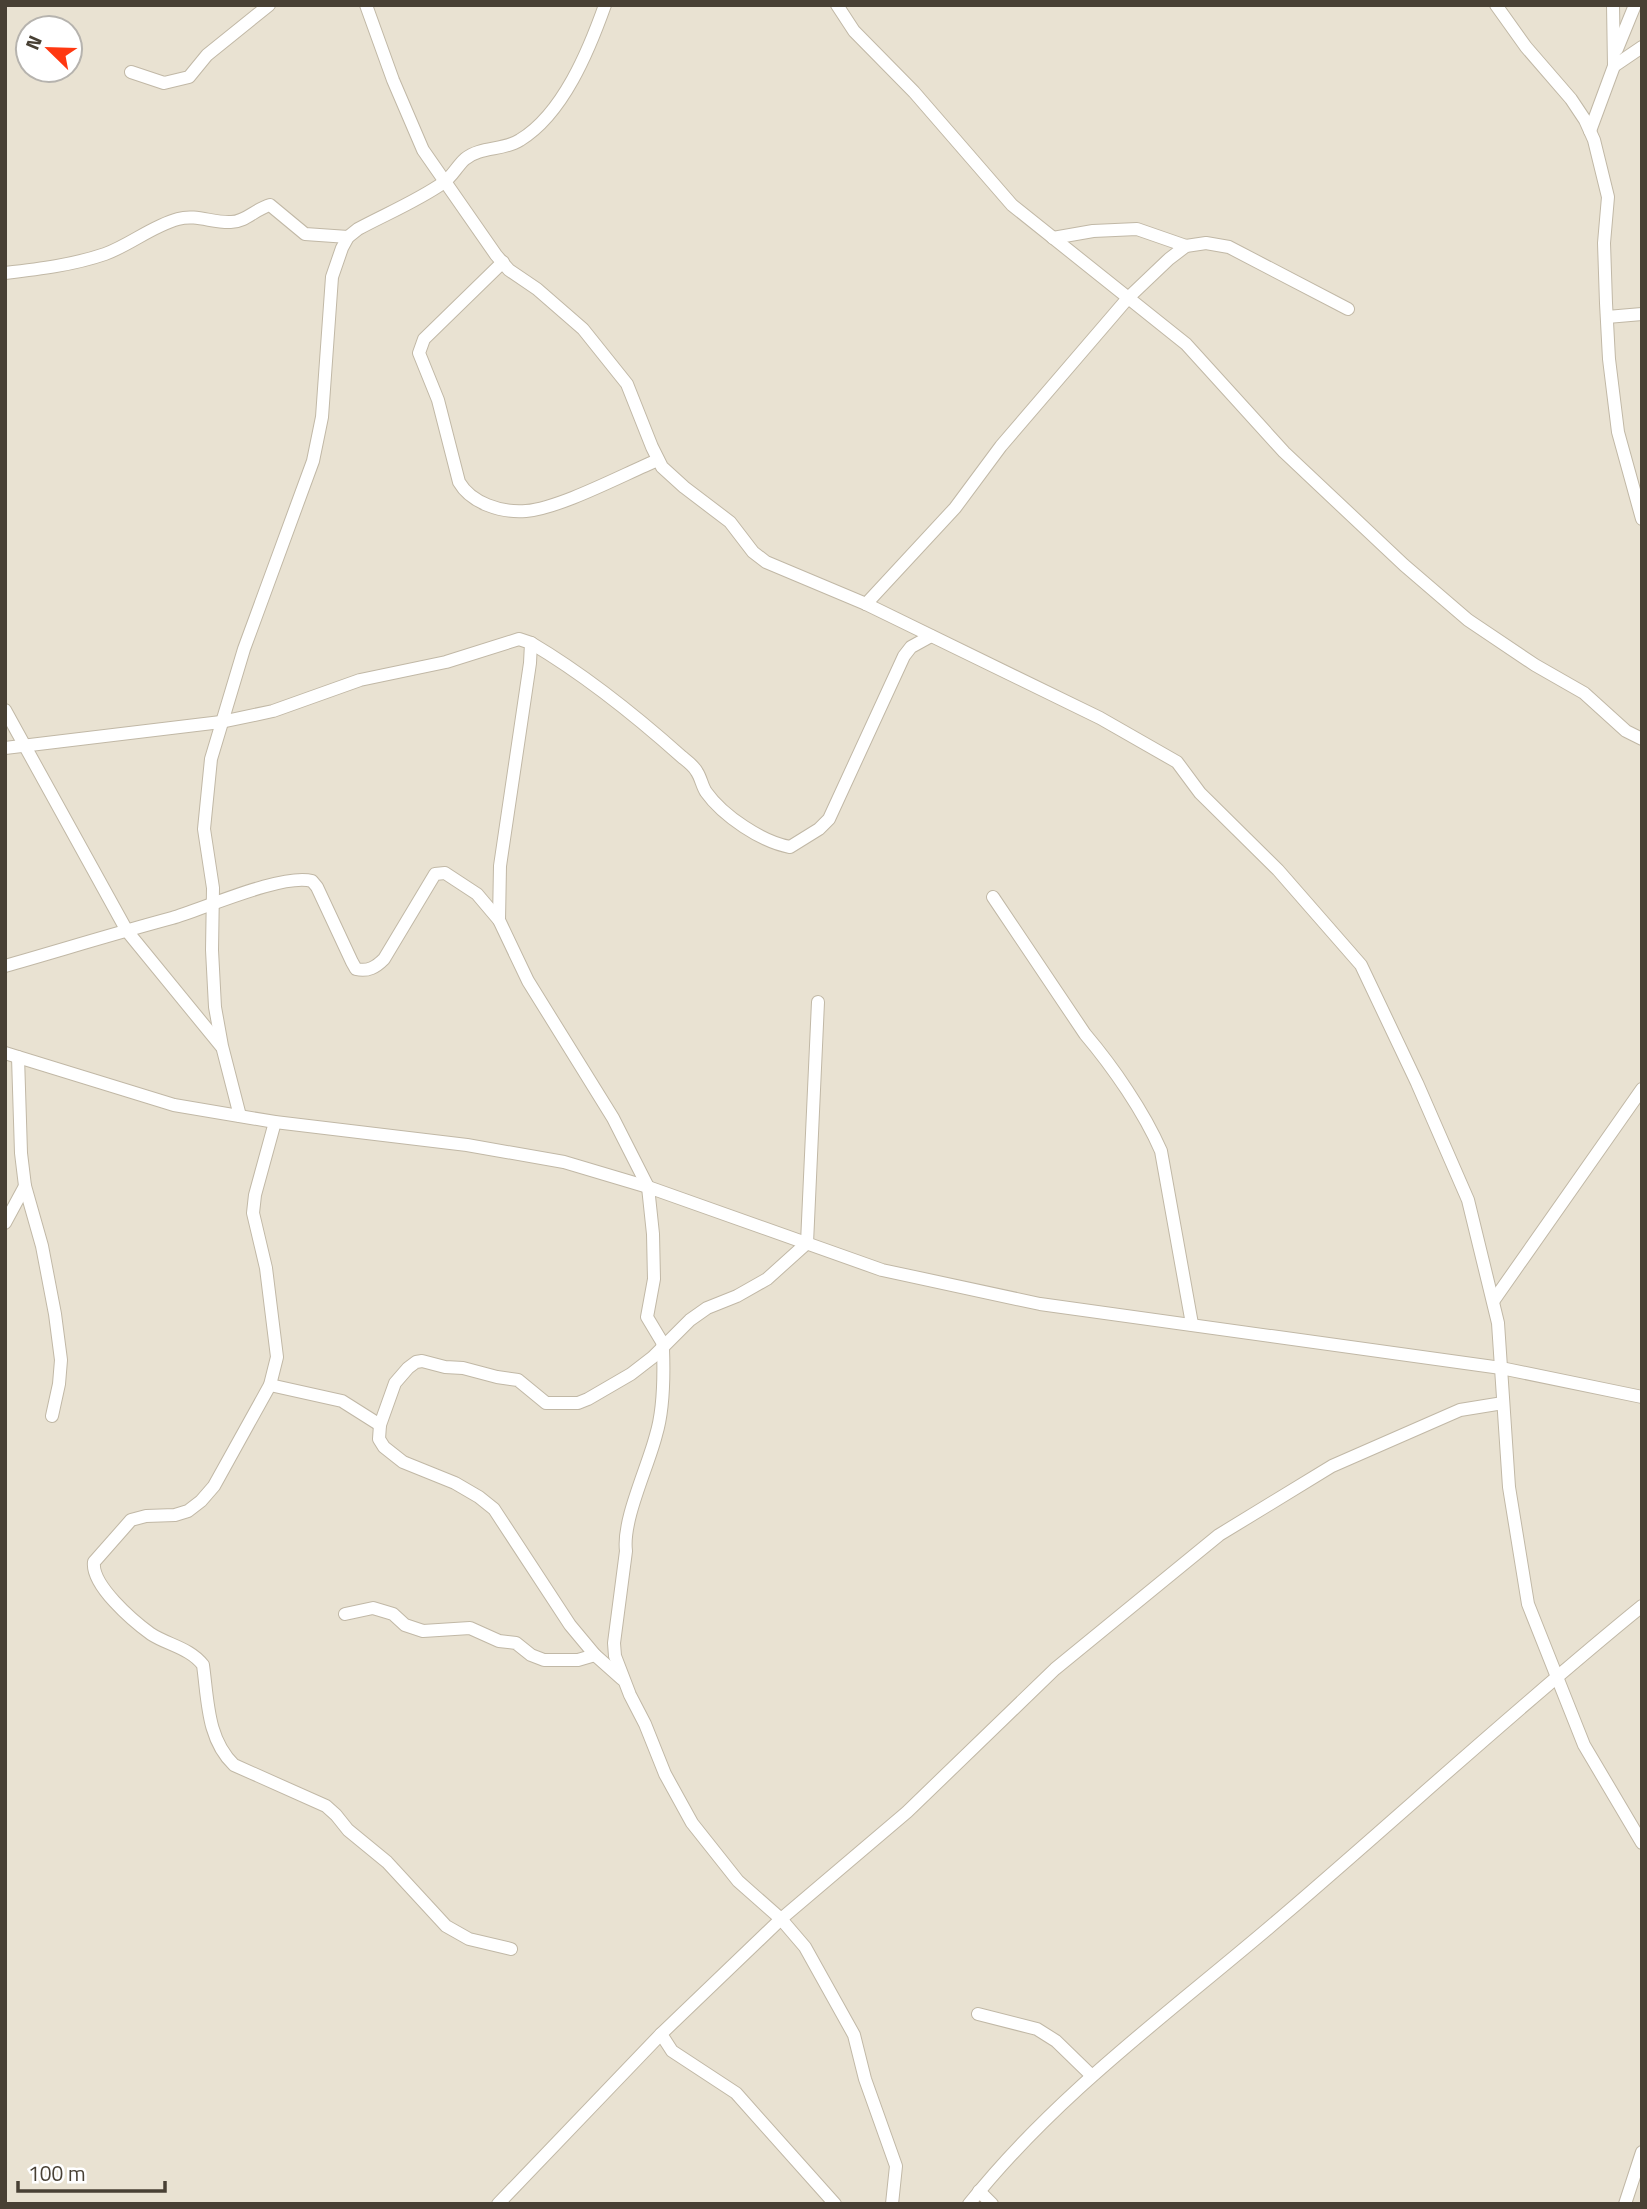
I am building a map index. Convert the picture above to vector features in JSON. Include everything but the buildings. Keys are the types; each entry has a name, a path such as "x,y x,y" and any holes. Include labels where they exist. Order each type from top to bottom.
{"street":[{"path":"131,72 164,83 190,77 207,55 269,5"},
{"path":"366,5 407,116 423,150 509,270 537,289 583,329 627,384 662,467 730,522 753,552 766,562 866,604 1100,718 1177,762 1200,793 1278,870 1361,965 1468,1200 1494,1300 1509,1487 1528,1604 1584,1745 1642,1843"},
{"path":"5,274 51,268 106,254 175,219 188,217 233,222 244,220 270,205 305,234 348,237 445,182 466,158 483,150 503,148 532,131 556,105 576,76 590,48 605,5"},
{"path":"837,5 854,31 914,92 1012,205 1186,344 1284,452 1444,600 1506,647 1584,693 1626,731 1642,739"},
{"path":"1496,5 1526,47 1571,99 1590,131 1608,197 1604,243 1606,317 1618,432 1642,519"},
{"path":"1613,5 1614,61"},
{"path":"1590,131 1635,5"},
{"path":"1614,61 1642,47"},
{"path":"1053,238 1137,229 1186,246"},
{"path":"240,1116 215,1007 213,888 204,829 211,759 257,610 313,461 322,417 332,277 348,237"},
{"path":"866,604 955,508 1001,446 1128,298 1168,259 1186,246 1206,243 1229,247 1348,309"},
{"path":"503,262 424,340 419,353 438,400 459,482 466,493 494,506 526,511 561,501 658,460"},
{"path":"1606,317 1642,314"},
{"path":"5,748 221,722 273,711 360,680 446,662 519,639 568,665 685,759 697,772 704,789 729,817 771,841 790,847 830,819 904,656 911,647 931,636"},
{"path":"499,920 500,866 531,643"},
{"path":"5,709 127,931 222,1046"},
{"path":"5,966 294,880 312,881 317,887 352,962 356,968 362,970 377,966 384,958 435,874 439,872 445,873 477,894 499,920 528,981 613,1118 648,1187 654,1279 648,1317 663,1348 661,1408 657,1433 626,1536 614,1643 615,1656 665,1774 692,1823 738,1881 781,1919 805,1947 855,2035 865,2079 896,2166 892,2204"},
{"path":"993,897 1085,1034 1103,1055 1161,1151 1192,1324"},
{"path":"624,1681 595,1655 570,1625 494,1509 455,1483 403,1462 389,1452 379,1438 380,1425 395,1383 416,1362 422,1361 511,1378 531,1390 541,1401 553,1404 589,1399 631,1374 707,1307 737,1296 767,1279 807,1243 818,1002"},
{"path":"5,1052 174,1105 275,1122 467,1144 564,1162 648,1187 882,1270 911,1277 1040,1304 1501,1368 1642,1397"},
{"path":"18,1058 21,1153 25,1186 42,1246 57,1325 61,1370 52,1416"},
{"path":"1494,1300 1642,1089"},
{"path":"275,1122 255,1195 253,1213 266,1268 277,1357 270,1385 214,1486 201,1501 188,1511 176,1515 146,1516 131,1520 94,1562 95,1577 122,1610 152,1635 196,1657 203,1665 212,1733 224,1755 234,1765 326,1806 348,1830 387,1862 446,1926 469,1938 511,1949"},
{"path":"5,1223 25,1186"},
{"path":"270,1385 342,1401 380,1425"},
{"path":"498,2204 661,2034 781,1919 907,1812 1055,1669 1219,1535 1344,1461 1461,1410 1503,1403"},
{"path":"969,2204 1024,2139 1091,2076 1283,1916 1557,1675 1642,1606"},
{"path":"345,1614 373,1608 393,1614 405,1625 423,1631 470,1628 499,1641 516,1643 531,1655 544,1660 578,1660 595,1655"},
{"path":"978,2014 1037,2028 1056,2042 1091,2076"},
{"path":"661,2034 672,2052 736,2092 835,2204"},
{"path":"1625,2204 1642,2152"},
{"path":"979,2191 992,2204"}],"shaded area":[{"path":"5,5 1642,5 1642,2204 5,2204"}]}
